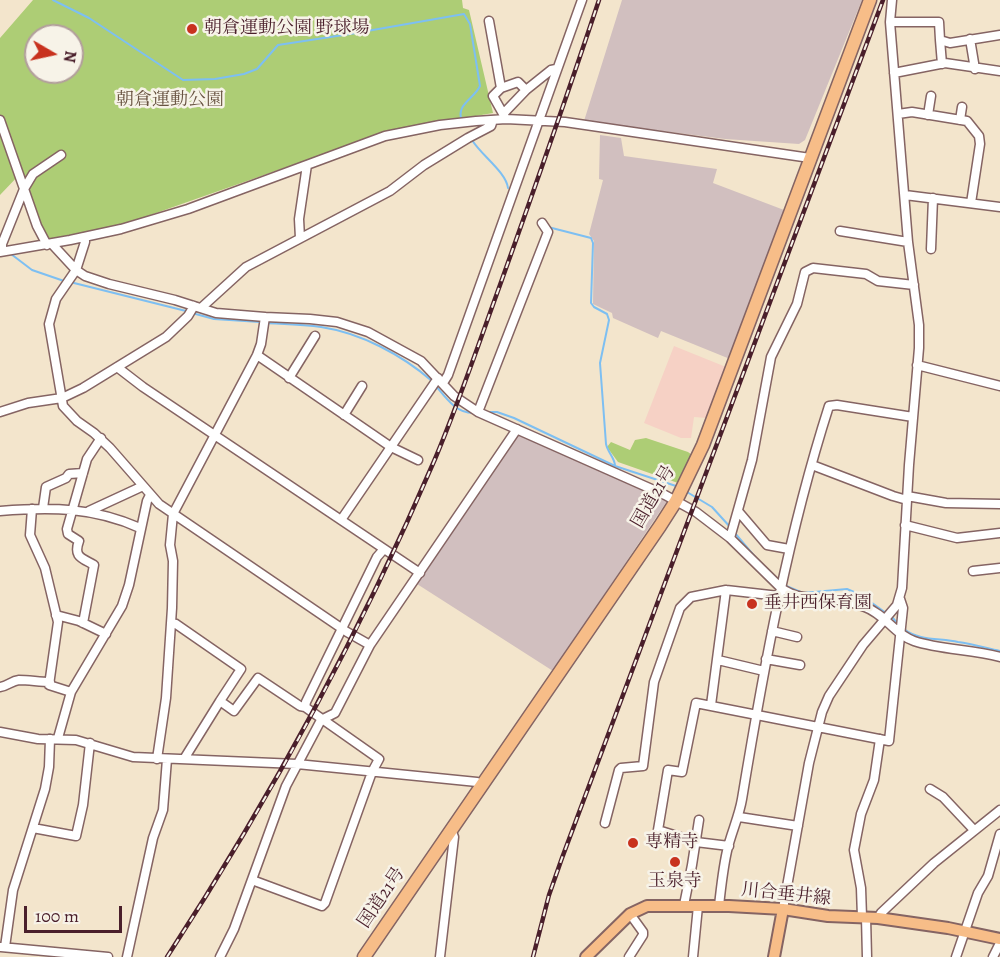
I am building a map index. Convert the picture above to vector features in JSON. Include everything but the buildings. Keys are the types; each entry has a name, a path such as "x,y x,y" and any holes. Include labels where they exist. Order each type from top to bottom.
{"highway":[{"name":"国道21号","path":"364,957 676,501 703,445 870,0"}],"main road":[{"name":"川合垂井線","path":"586,957 630,914 647,906 684,905 783,909 828,916 878,918 966,932 1000,941"},
{"path":"774,957 783,909"}],"street":[{"path":"341,520 440,380 448,375 582,0"},
{"path":"783,909 817,728 829,696 863,645 900,599 903,588 905,525 919,325 908,242 890,2"},
{"path":"489,21 501,88"},
{"path":"890,22 939,22 942,64"},
{"path":"940,40 950,43 1000,36"},
{"path":"970,39 975,69"},
{"path":"894,73 942,64 1000,71"},
{"path":"505,116 526,90 552,69 556,69"},
{"path":"505,116 495,103 493,96 501,88 518,82 526,90"},
{"path":"928,115 932,96"},
{"path":"960,120 962,107"},
{"path":"898,114 912,112 967,121 979,136 980,144 971,203"},
{"path":"61,155 33,174 24,189 2,244 1,252 85,237 188,209 401,132 440,125 493,120 505,116 565,122 810,158"},
{"path":"0,120 37,226 50,244 85,276 194,310 265,321 310,319 351,326 368,332 421,361 454,396 478,412 696,512 730,538 781,587 802,598 840,600 888,615 901,633 912,640 1000,657"},
{"path":"0,412 28,403 62,398 117,367 166,337 194,310 246,267 390,190 424,165 491,126 493,120"},
{"path":"300,238 299,219 307,165"},
{"path":"905,195 1000,207"},
{"path":"931,249 933,198"},
{"path":"478,412 548,232 542,223"},
{"path":"840,231 908,242"},
{"path":"85,237 86,242 76,270 56,299 49,324 63,406 77,421 101,438 150,495 173,514 370,645"},
{"path":"730,538 754,449 771,357 797,304 805,272 813,268 866,274 878,281 914,285"},
{"path":"157,759 166,698 171,623 173,561 170,545 173,514 257,354 265,321"},
{"path":"289,378 315,336"},
{"path":"257,354 391,447 418,460"},
{"path":"917,365 1000,386"},
{"path":"117,367 420,573"},
{"path":"344,415 362,386"},
{"path":"719,906 729,846 739,817 755,714 789,549 829,406 837,405 913,417"},
{"path":"220,957 234,929 286,786 321,720 335,713 370,645 517,429"},
{"path":"83,623 94,565 78,555 76,550 79,542 68,534 67,529 87,459 101,438"},
{"path":"812,465 893,496 946,503 1000,504"},
{"path":"43,508 46,487 66,478 69,474 83,473"},
{"path":"89,511 143,486"},
{"path":"108,957 3,947 13,890 45,789 54,739 70,692 122,606 150,495"},
{"path":"0,511 43,508 73,509 89,511 140,528"},
{"path":"32,509 30,535 45,568 58,622 49,685 70,692"},
{"path":"738,511 767,545 789,549"},
{"path":"905,525 957,538 1000,533"},
{"path":"305,707 377,557 384,549"},
{"path":"973,571 1000,568"},
{"path":"605,823 619,770 643,766 654,682 680,608 691,597 726,590 781,587"},
{"path":"711,705 726,590"},
{"path":"729,846 696,842 658,830 668,771 682,772 696,703 889,741 903,608 900,599"},
{"path":"57,615 83,623 106,634"},
{"path":"171,623 176,624 241,669 184,759"},
{"path":"772,632 797,637"},
{"path":"766,659 800,665"},
{"path":"718,660 764,671"},
{"path":"220,702 234,711 258,678 305,707 379,759 372,772 326,903 322,906 252,880"},
{"path":"0,687 19,680 50,682"},
{"path":"0,732 90,743 133,757 297,764 482,784"},
{"path":"867,957 861,888 854,850 861,814 874,780 880,739"},
{"path":"33,828 76,836 83,805 90,743"},
{"path":"127,957 153,838 163,810 167,759"},
{"path":"930,789 944,796 974,830"},
{"path":"878,918 934,863 1000,810"},
{"path":"739,817 798,826"},
{"path":"684,905 699,820"},
{"path":"440,957 454,837 451,830"},
{"path":"956,957 978,893 988,876 1000,834"},
{"path":"693,957 698,906"},
{"path":"629,957 643,935 630,914"},
{"path":"993,957 1000,941"}],"shaded area":[{"path":"622,0 862,0 805,140 799,144 725,139 584,121"},
{"path":"600,135 621,138 624,156 717,169 713,183 784,210 730,359 661,331 658,338 613,318 612,313 593,304 594,241 589,234 603,180 599,179"},
{"path":"674,346 726,367 707,418 694,417 691,438 681,438 644,423"},
{"path":"517,434 667,501 553,671 417,584"}],"green space":[{"name":"朝倉運動公園","path":"33,0 462,0 463,8 469,10 493,113 389,131 122,225 51,243 41,235 20,174 0,195 0,38"},
{"path":"646,438 692,455 678,483 618,462 607,447 611,442 630,450 635,440"}],"waterway":[{"path":"53,0 89,18 183,80 215,79 244,74 257,69 278,45 464,14 470,24 480,86 463,106 462,121"},
{"path":"472,140 503,176 508,188"},
{"path":"548,227 591,238 593,243 591,303 607,314 609,320 600,363 606,444 615,466"},
{"path":"11,254 32,270 64,281"},
{"path":"70,282 186,311"},
{"path":"192,313 214,319 260,322"},
{"path":"266,323 314,326 351,334 380,346 408,362 432,381"},
{"path":"436,386 456,408 473,413"},
{"path":"488,412 497,412 514,418 615,466 676,486"},
{"path":"687,492 712,507 731,528"},
{"path":"734,532 756,558"},
{"path":"784,585 803,593 847,589 861,595 886,613"},
{"path":"891,616 899,625"},
{"path":"904,629 916,636 1000,651"}],"railway":[{"path":"167,957 206,897 312,714 406,525 469,372 599,0"},
{"path":"533,957 549,895 562,858 883,0"}],"place":[{"name":"朝倉運動公園 野球場","path":"192,29"},
{"name":"垂井西保育園","path":"752,604"},
{"name":"専精寺","path":"633,843"},
{"name":"玉泉寺","path":"675,862"}]}
